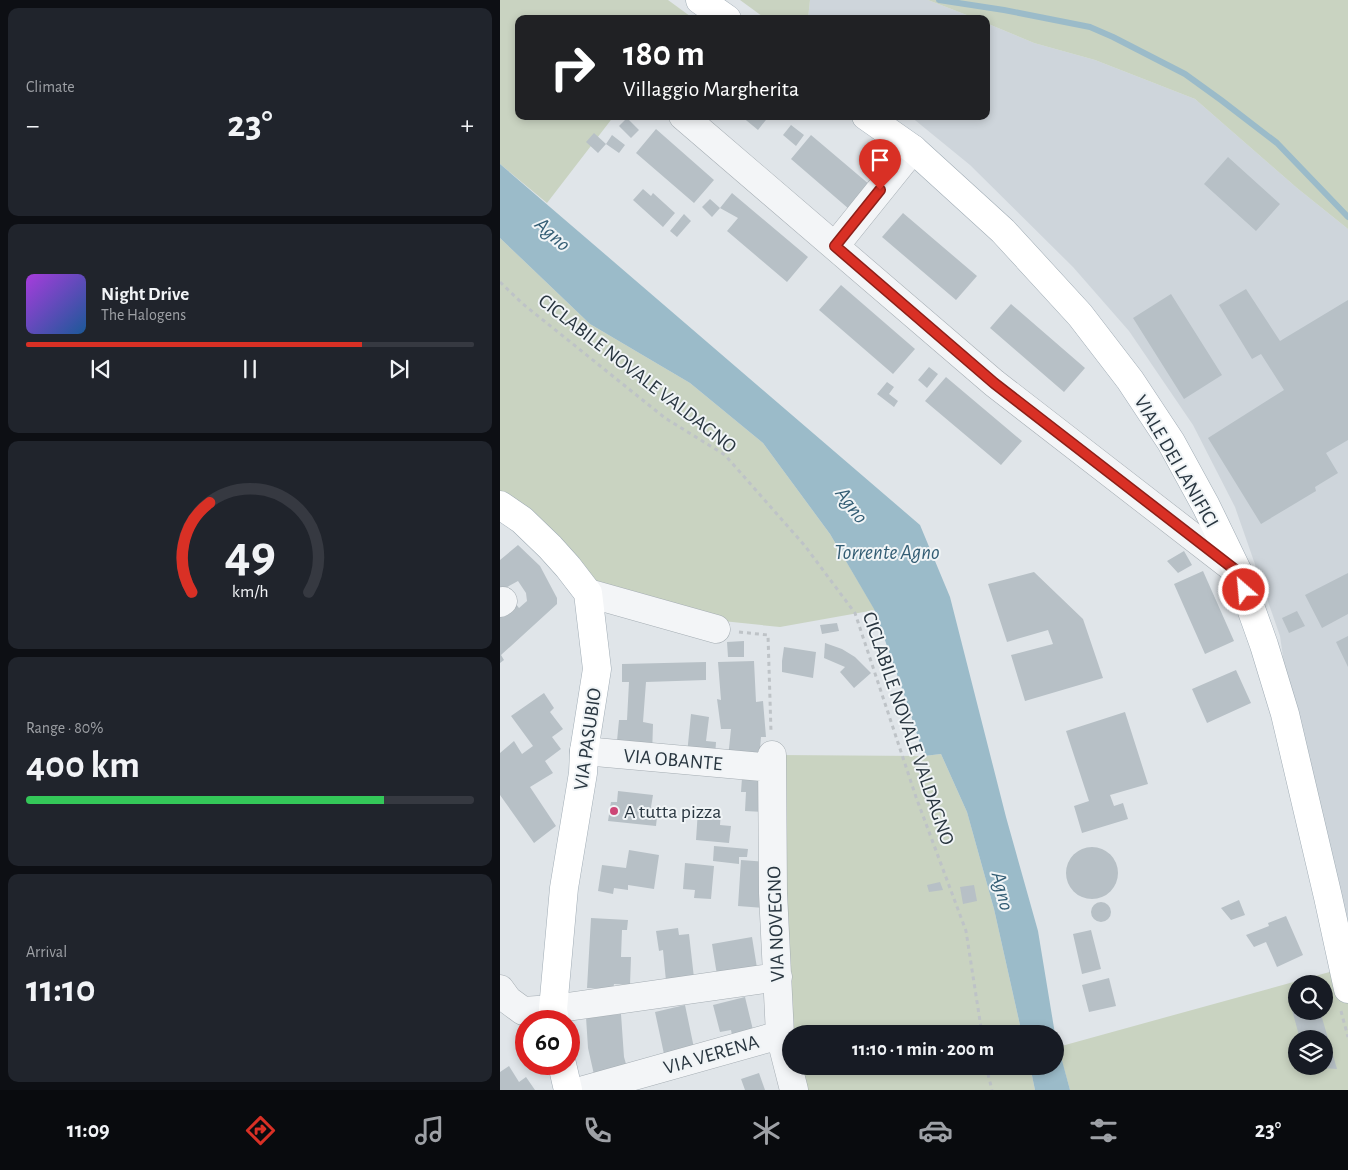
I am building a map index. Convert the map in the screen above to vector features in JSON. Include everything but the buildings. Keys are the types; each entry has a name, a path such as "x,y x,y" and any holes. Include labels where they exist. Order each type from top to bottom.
{"main road":[{"path":"700,0 721,15"},
{"name":"VIALE DEI LANIFICI","path":"872,120 913,149 1003,231 1080,315 1130,380 1171,442 1206,506 1238,572 1264,645 1284,714 1348,989"},
{"name":"VIA PASUBIO","path":"500,505 522,520 550,547 588,594 597,669 584,751 583,773 564,888 554,1010"},
{"path":"565,1075 568,1090"}],"street":[{"path":"688,120 994,383 1238,572"},
{"path":"835,246 913,149"},
{"path":"588,594 716,629"},
{"name":"VIA OBANTE","path":"584,751 767,761"},
{"name":"VIA NOVEGNO","path":"767,761 774,941 778,977 780,1035 794,1090"},
{"path":"580,1011 778,977"},
{"path":"500,990 508,1000 521,1010"},
{"name":"VIA VERENA","path":"584,1090 780,1035"}],"path":[{"name":"CICLABILE NOVALE VALDAGNO","path":"500,282 523,304 665,418 725,455 805,546 855,613 916,797 966,931 981,1025"},
{"path":"716,629 768,635 767,761"},
{"path":"988,1075 992,1090"}],"shaded area":[{"path":"810,0 928,0 967,15 808,15"},
{"path":"990,25 1034,43 1095,60 1195,99 1297,188 1348,229 1348,967 1295,741 1280,636 1235,507 1193,425 1129,331 1073,267 970,165 915,120 990,120"}],"green space":[{"path":"500,0 668,0 689,15 515,15 515,120 611,120 547,203 500,164"},
{"path":"740,0 810,0 808,15 761,15"},
{"path":"928,0 1348,0 1348,229 1297,188 1195,99 1095,60 1034,43 990,25 990,15 967,15"},
{"path":"500,238 590,324 690,383 763,443 830,534 875,610 780,627 586,607 500,508"},
{"path":"941,754 967,812 994,909 1020,1025 786,1025 777,755 924,756"},
{"path":"1344,968 1348,985 1348,1090 1070,1090 1064,1068 1064,1045 1288,983 1288,1020 1333,1020 1333,975 1319,975"},
{"path":"788,1075 1032,1075 1035,1090 788,1090"}],"water":[{"name":"Torrente Agno","path":"500,164 920,525 950,597 1006,817 1038,931 1054,1025 1020,1025 994,909 967,812 941,754 924,756 874,609 830,534 763,443 690,383 590,324 500,238"},
{"path":"1064,1068 1070,1090 1035,1090 1032,1075 1064,1075"}],"waterway":[{"path":"939,0 1004,10 1090,27 1185,74 1277,143 1348,217"}],"place":[{"name":"A tutta pizza","path":"614,811"}],"route":[{"path":"880,190 835,246 994,383 1238,572 1244,590"}],"water label":[{"name":"Agno","path":"553,234"},
{"name":"Agno","path":"852,505"},
{"name":"Agno","path":"1003,891"}]}
